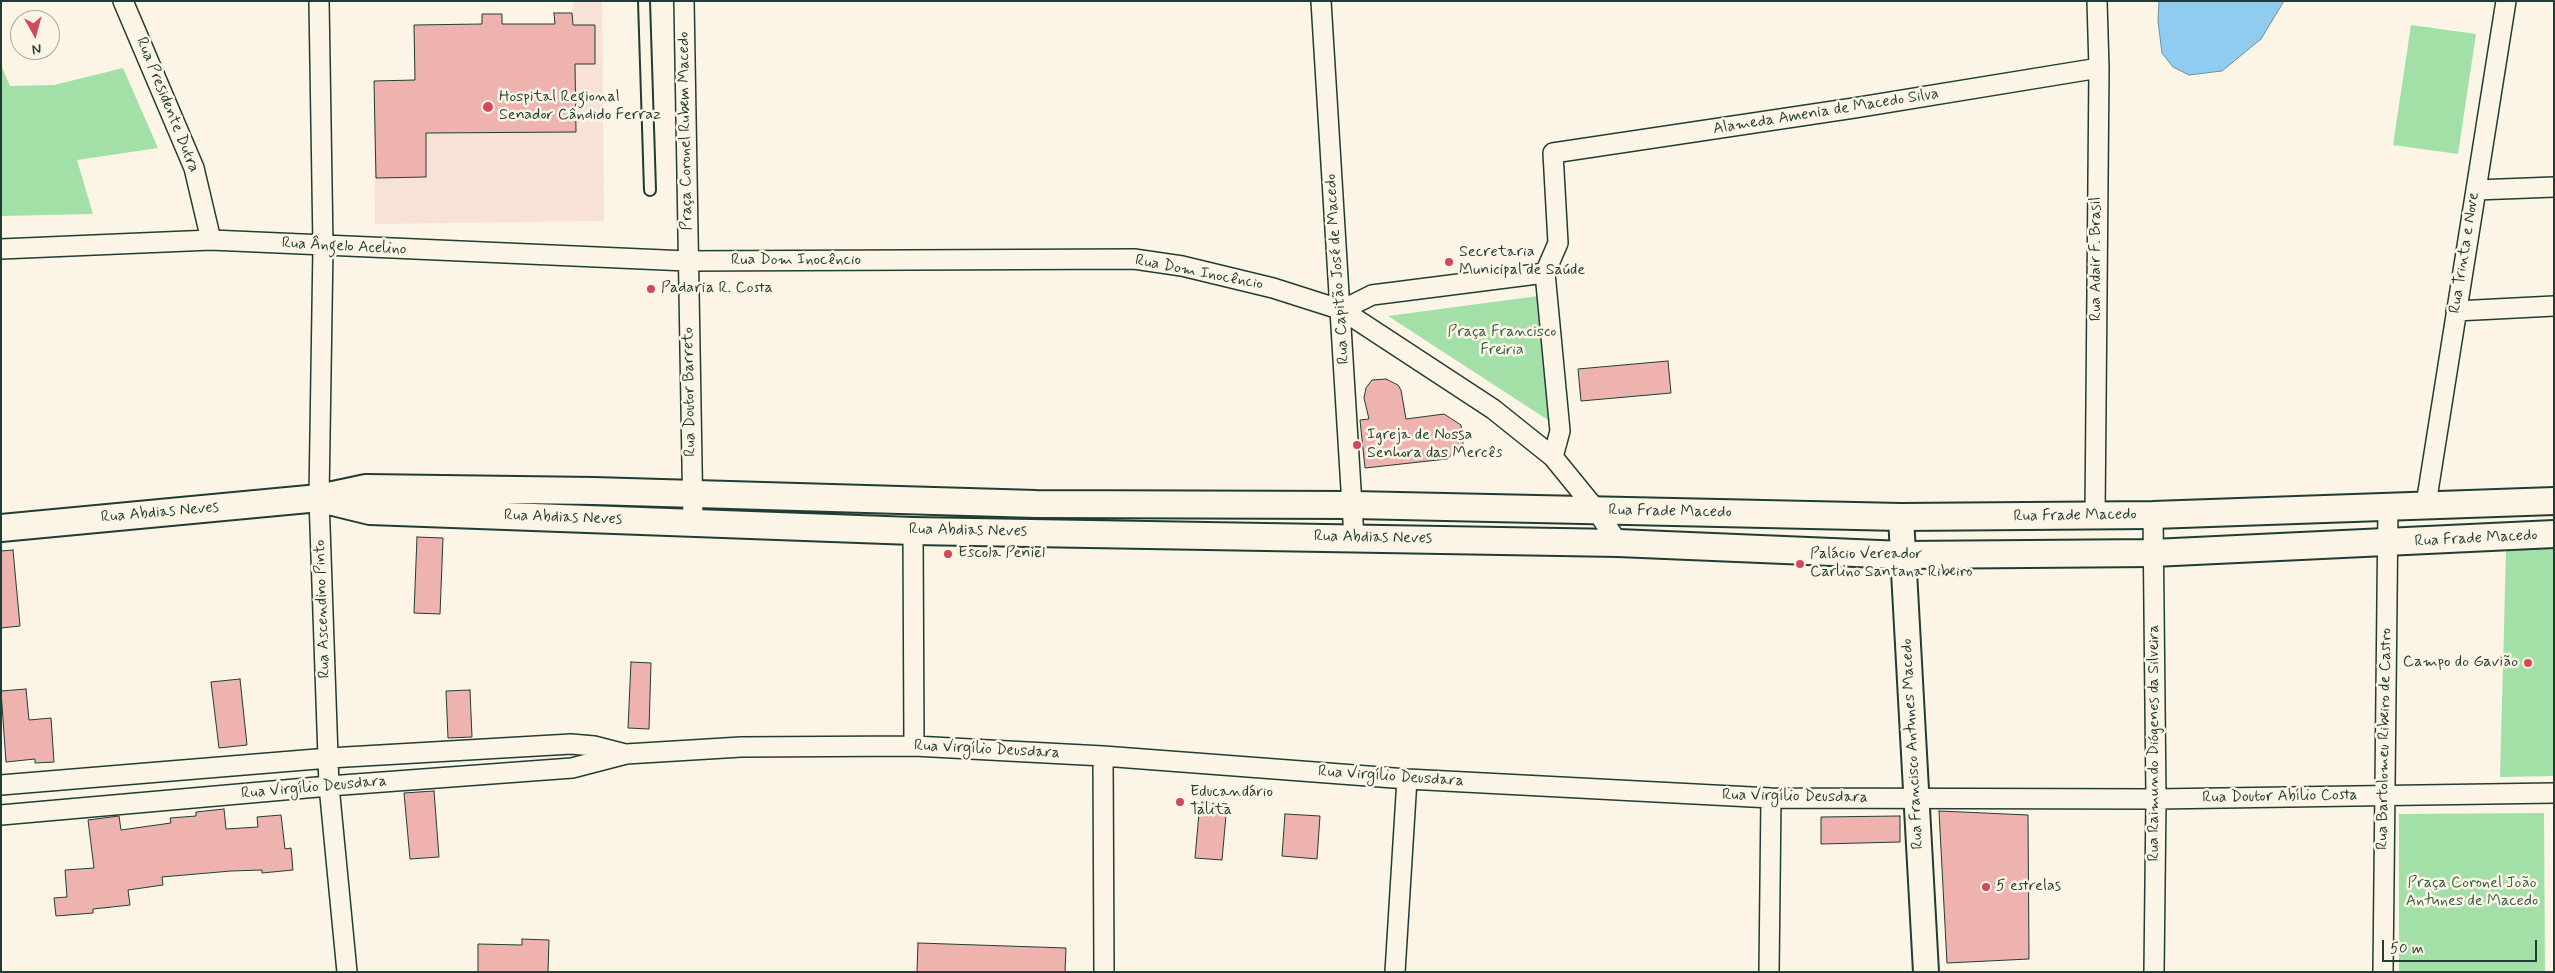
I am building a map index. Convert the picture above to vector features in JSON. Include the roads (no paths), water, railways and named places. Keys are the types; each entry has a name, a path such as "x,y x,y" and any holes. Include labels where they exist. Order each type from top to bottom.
{"main road":[{"name":"Rua Abdias Neves","path":"1,528 319,498 366,488 594,491 1036,504 1354,505 1597,511"},
{"path":"593,519 594,491"},
{"name":"Rua Abdias Neves","path":"319,498 370,511 913,531 1618,544"},
{"name":"Rua Frade Macedo","path":"1597,511 1901,517 2095,516 2554,501"},
{"path":"1034,532 1036,504"},
{"name":"Rua Frade Macedo","path":"1618,544 1903,555 2153,553 2387,544 2554,534"}],"street":[{"name":"Rua Presidente Dutra","path":"124,1 194,168 211,240"},
{"path":"319,1 323,246"},
{"name":"Praça Coronel Rubem Macedo","path":"684,1 687,261"},
{"name":"Rua Capitão José de Macedo","path":"1321,1 1354,505 1354,538"},
{"name":"Rua Adair F. Brasil","path":"2095,516 2099,68 2097,1"},
{"name":"Rua Trinta e Nove","path":"2426,504 2506,1"},
{"name":"Alameda Amenia de Macedo Silva","path":"1545,273 1558,243 1553,153 1864,107 2099,68"},
{"path":"2476,190 2554,187"},
{"name":"Rua Ângelo Acelino","path":"1,249 211,240 687,261"},
{"name":"Rua Ascendino Pinto","path":"323,246 319,498 329,786 347,972"},
{"name":"Rua Dom Inocêncio","path":"687,261 1134,258 1182,266 1273,288 1342,310 1493,408 1553,457 1597,511 1618,544"},
{"name":"Rua Doutor Barreto","path":"687,261 693,522"},
{"path":"1342,310 1372,295 1545,273 1560,431 1553,457"},
{"path":"2456,311 2554,306"},
{"name":"Rua Bartolomeu Ribeiro de Castro","path":"2383,972 2388,506"},
{"name":"Rua Raimundo Diógenes da Silveira","path":"2153,515 2156,799 2154,972"},
{"name":"Rua Francisco Antunes Macedo","path":"1901,517 1926,972"},
{"path":"913,531 914,746"},
{"name":"Rua Virgílio Deusdara","path":"1,786 328,758 572,744 594,746 626,754"},
{"name":"Rua Virgílio Deusdara","path":"1,815 329,786 572,768 626,754 741,747 914,746 1103,756 1407,779 1770,798 2156,799"},
{"path":"1103,756 1104,972"},
{"path":"1395,972 1407,779"},
{"path":"50,782 53,811"},
{"name":"Rua Doutor Abílio Costa","path":"2156,799 2554,793"},
{"path":"1769,972 1770,798"}],"lane":[{"path":"644,1 650,190"}],"water":[{"path":"2159,1 2284,1 2261,39 2222,71 2189,75 2173,67 2162,53 2158,21"}],"place":[{"name":"Hospital Regional Senador Cândido Ferraz","path":"488,107"},
{"name":"Secretaria Municipal de Saúde","path":"1449,262"},
{"name":"Padaria R. Costa","path":"651,289"},
{"name":"Igreja de Nossa Senhora das Mercês","path":"1357,445"},
{"name":"Escola Peniel","path":"948,554"},
{"name":"Palácio Vereador Carlino Santana Ribeiro","path":"1800,564"},
{"name":"Campo do Gavião","path":"2528,663"},
{"name":"Educandário Talita","path":"1180,802"},
{"name":"5 estrelas","path":"1986,887"}],"park label":[{"name":"Praça Francisco Freiria","path":"1502,342"},
{"name":"Praça Coronel João Antunes de Macedo","path":"2472,893"}]}
